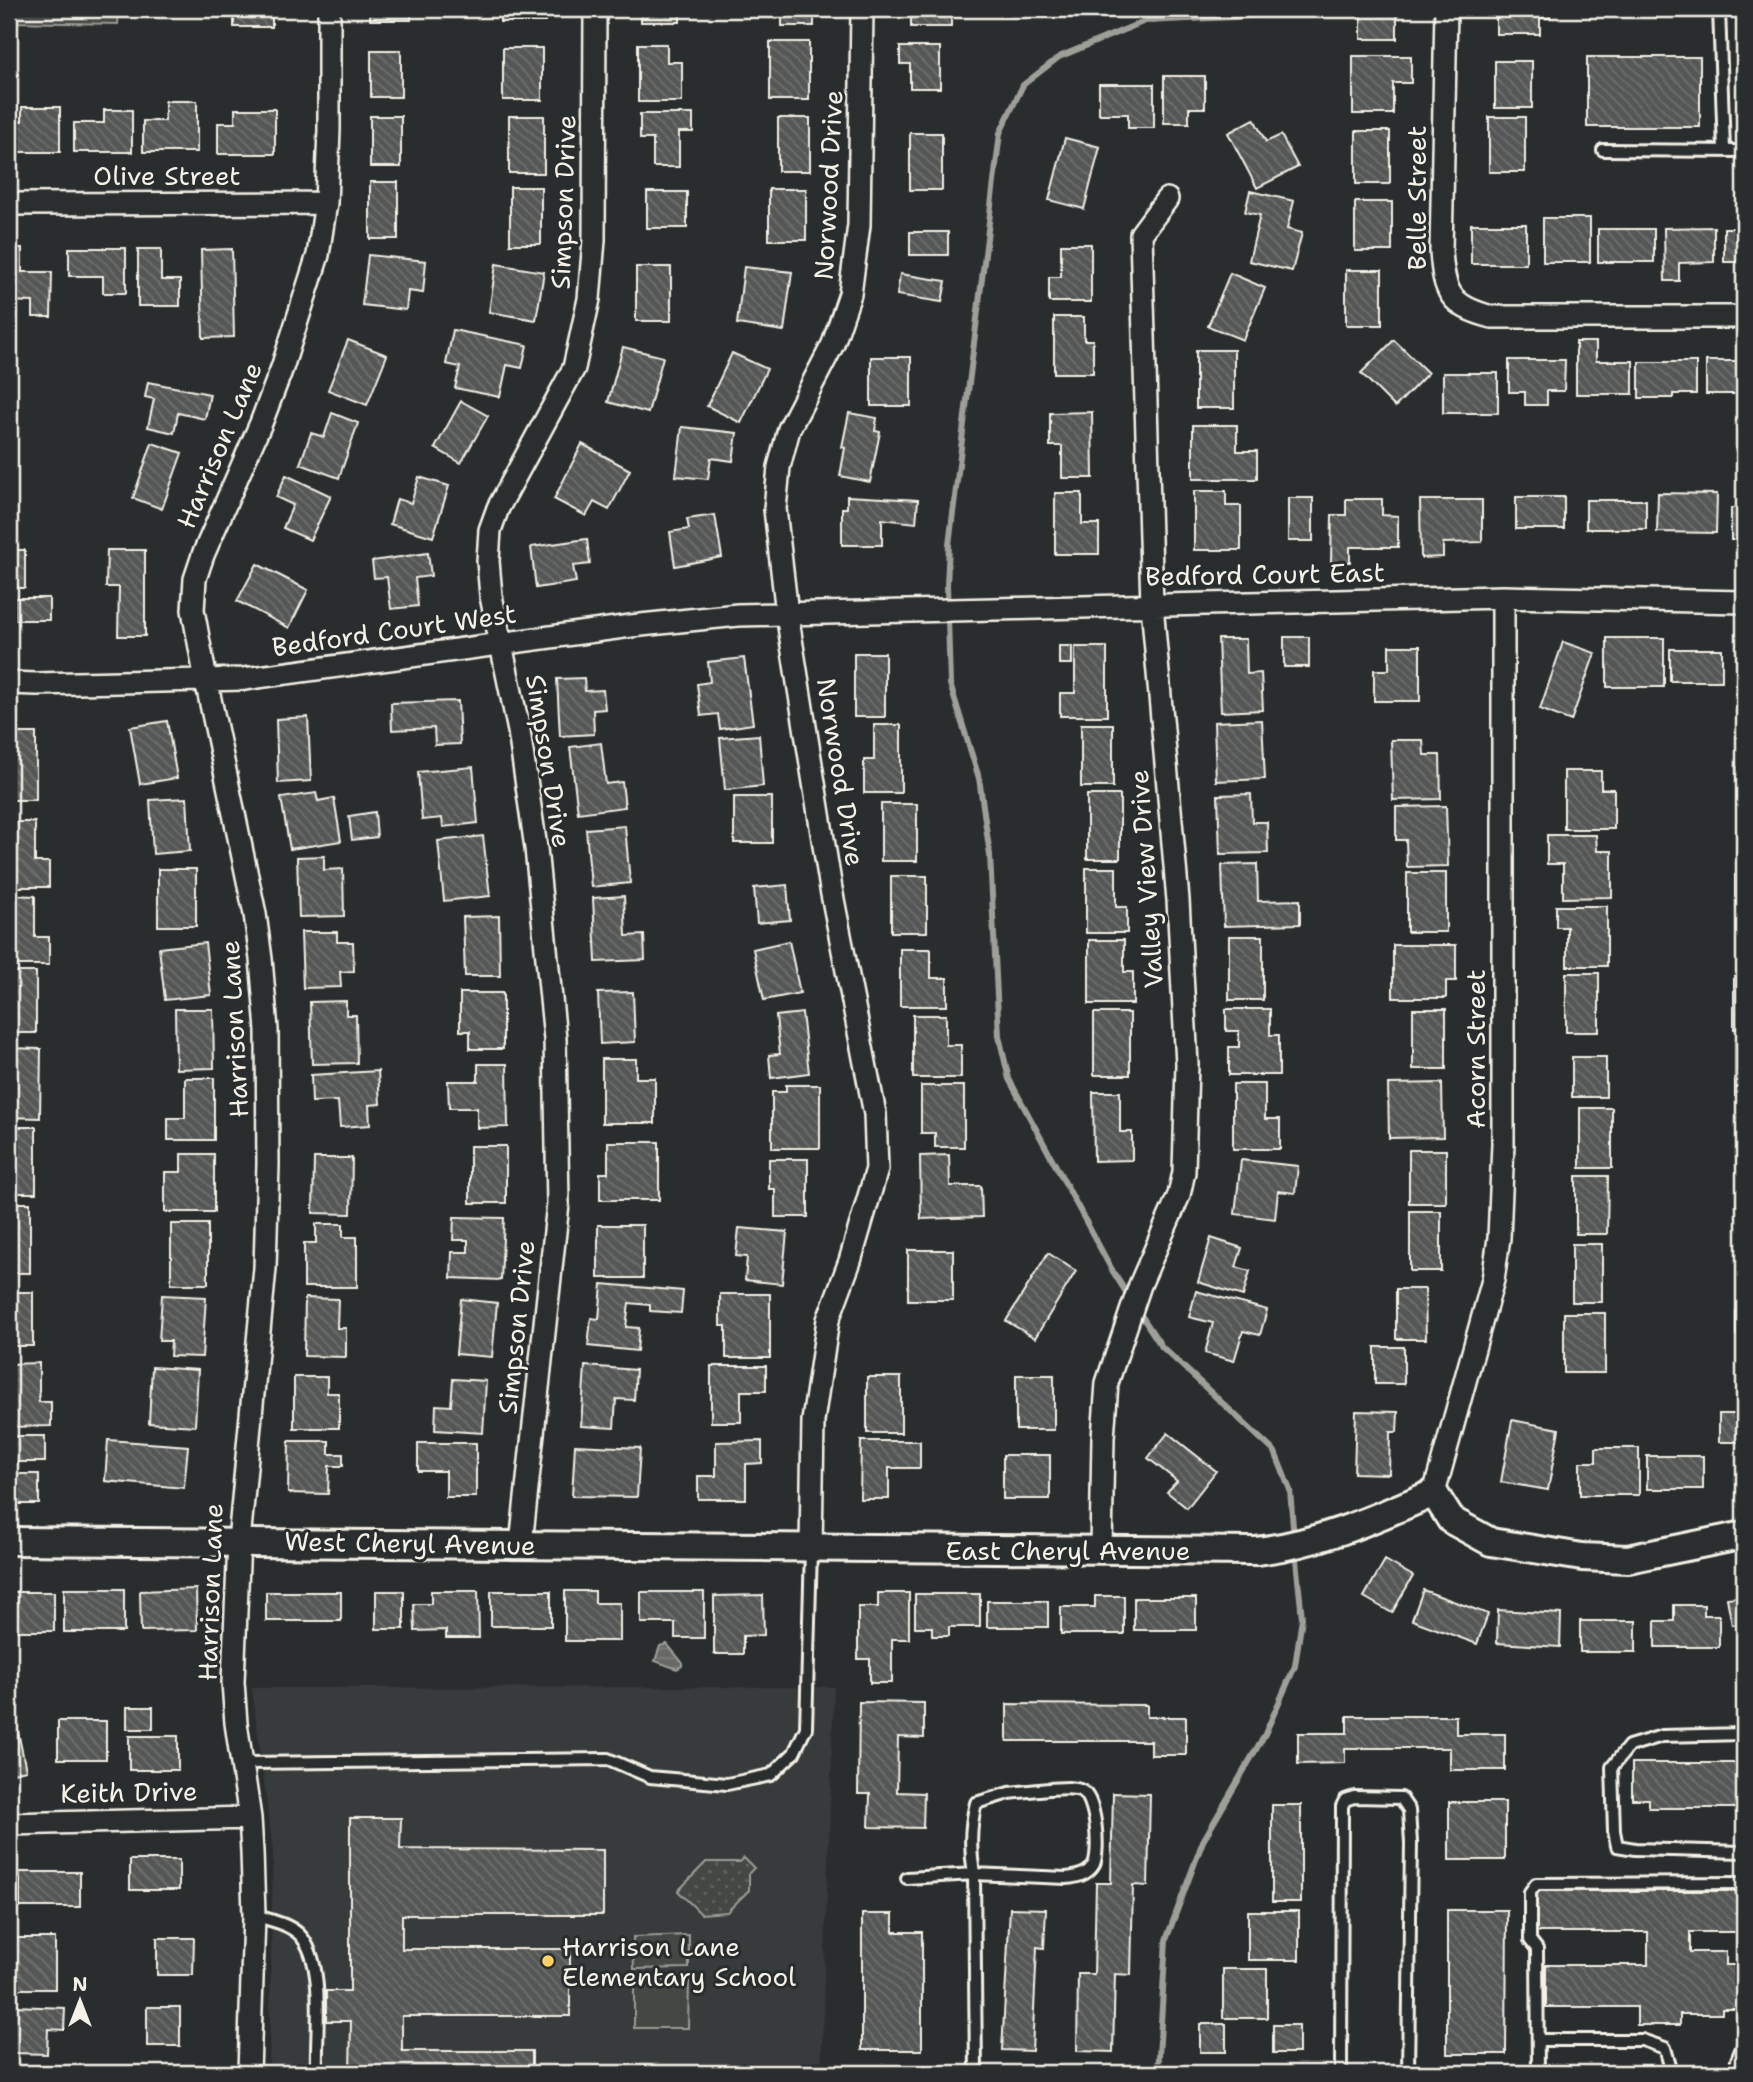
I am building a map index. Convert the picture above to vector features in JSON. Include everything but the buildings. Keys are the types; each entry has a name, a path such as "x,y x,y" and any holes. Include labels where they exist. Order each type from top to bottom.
{"street":[{"name":"Harrison Lane","path":"250,2073 254,1915 250,1818 241,1763 233,1682 239,1541 265,1268 268,1164 267,1030 255,914 193,610 195,579 203,555 261,423 282,368 318,255 326,203 329,9"},
{"name":"Simpson Drive","path":"521,1544 558,1204 555,1039 536,848 519,732 491,596 488,561 490,530 498,508 574,368 589,299 594,240 595,9"},
{"name":"Norwood Drive","path":"811,1549 815,1408 828,1320 850,1261 877,1169 875,1114 831,889 787,614 775,509 779,467 789,429 833,344 850,294 859,225 862,9"},
{"name":"Belle Street","path":"1446,9 1441,251 1443,278 1456,303 1492,317 1744,317"},
{"name":"Valley View Drive","path":"1101,1550 1107,1383 1140,1285 1179,1195 1184,1172 1186,1077 1178,900 1152,605 1141,234 1167,199"},
{"name":"Olive Street","path":"9,204 326,203"},
{"name":"Bedford Court East","path":"787,614 1503,597 1744,602"},
{"name":"Acorn Street","path":"1434,1493 1493,1280 1499,1238 1503,1144 1503,597"},
{"name":"Bedford Court West","path":"9,682 36,684 244,679 645,624 738,615 787,614"},
{"path":"1434,1493 1451,1520 1491,1542 1582,1557 1628,1559 1744,1535"},
{"name":"East Cheryl Avenue","path":"811,1549 1256,1551 1337,1533 1434,1493"},
{"name":"West Cheryl Avenue","path":"9,1541 239,1541 811,1549"},
{"name":"Keith Drive","path":"9,1824 250,1818"}],"lane":[{"path":"1719,9 1724,150"},
{"path":"1603,150 1744,151"},
{"path":"241,1763 608,1759 650,1777 727,1784 771,1775 794,1753 806,1728 811,1549"},
{"path":"1744,1734 1662,1736 1629,1746 1612,1767 1617,1846 1744,1853"},
{"path":"907,1878 974,1874 1080,1877 1094,1864 1096,1848 1096,1825 1089,1798 1084,1791 1076,1789 1049,1789 1009,1793 976,1803 972,1819 974,1874 976,2073"},
{"path":"1341,2073 1342,1806 1345,1800 1354,1797 1401,1798 1409,1811 1411,1843 1408,2073"},
{"path":"1538,2073 1538,1950 1530,1940 1530,1892 1536,1884 1744,1883"},
{"path":"254,1915 297,1932 308,1945 315,1966 317,2073"},
{"path":"1538,2040 1642,2040 1665,2048 1672,2073"},
{"path":"1736,2073 1737,2060 1744,2043"}],"shaded area":[{"path":"667,1644 682,1662 682,1666 677,1669 655,1661 660,1646"},
{"name":"Harrison Lane Elementary School","path":"834,1687 821,2072 269,2073 273,1851 252,1688"}],"green space":[{"path":"9,9 119,9 118,24 9,22"},
{"path":"744,1858 754,1868 749,1873 749,1890 727,1912 701,1914 678,1891 706,1862 740,1862"},
{"path":"689,1935 689,1968 634,1969 633,1937"},
{"path":"689,1980 688,2028 634,2028 634,1981"}],"waterway":[{"path":"1129,1297 1009,1079 999,1036 990,855 979,778 950,684 947,585 949,545 1000,133 1023,85 1059,57 1145,21 1234,17 1286,12 1288,9"},
{"path":"1137,1309 1162,1347 1275,1452 1290,1490 1294,1539"},
{"path":"1158,2073 1166,1940 1203,1841 1265,1734 1295,1666 1302,1618 1295,1550"}],"place":[{"name":"Harrison Lane Elementary School","path":"548,1961"}]}
